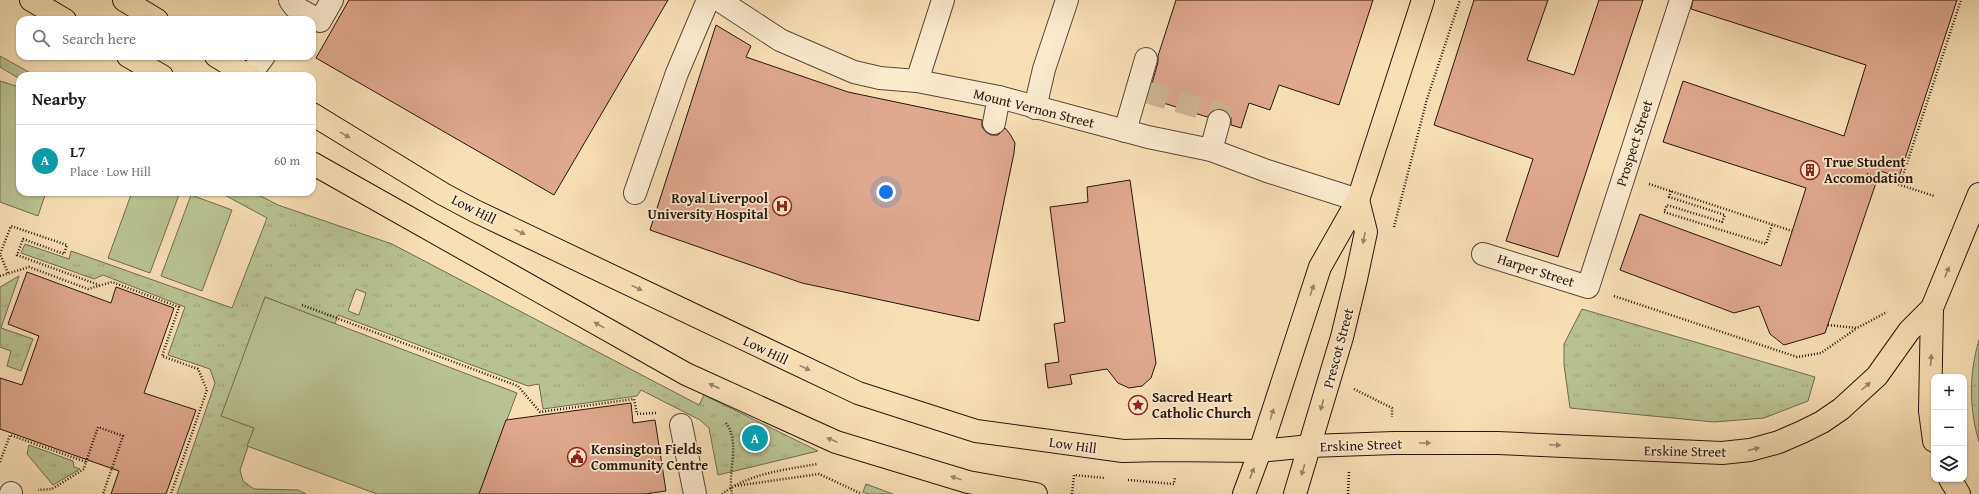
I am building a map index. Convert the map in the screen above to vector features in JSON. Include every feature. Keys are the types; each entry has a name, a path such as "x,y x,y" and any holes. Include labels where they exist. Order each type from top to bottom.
{"main road":[{"path":"31,0 58,16"},
{"path":"124,0 150,16"},
{"path":"1244,494 1260,451 1320,267 1358,200 1423,0"},
{"path":"135,60 155,72"},
{"path":"223,60 242,72"},
{"name":"Low Hill","path":"316,116 443,194 475,211 858,393 976,431 1123,451 1260,451"},
{"path":"316,165 686,374 836,442 968,482 1036,494"},
{"name":"Erskine Street","path":"1260,451 1310,446 1394,443 1498,443 1722,453 1750,450 1779,442 1822,422 1841,409 1877,376 1909,331 1932,308 1979,194"},
{"name":"Prescot Street","path":"1296,494 1343,329 1366,232 1358,200"},
{"path":"1931,418 1932,308"},
{"path":"1952,482 1959,494"}],"street":[{"path":"316,19 320,21 332,0"},
{"path":"636,193 677,73 708,0"},
{"name":"Mount Vernon Street","path":"719,0 780,40 825,61 854,72 880,78 917,81 999,97 1035,108 1125,131 1196,148 1211,150 1267,171 1358,200"},
{"path":"917,81 943,0"},
{"path":"1035,108 1044,69 1067,0"},
{"name":"Prospect Street","path":"1588,287 1681,0"},
{"path":"291,9 308,16"},
{"path":"252,72 261,60"},
{"path":"1125,131 1142,91 1146,60"},
{"path":"994,123 999,97"},
{"path":"1211,150 1219,121"},
{"name":"Harper Street","path":"1483,254 1588,287"},
{"path":"681,425 695,494"}],"path":[{"path":"1394,228 1427,99 1460,0"},
{"path":"1900,184 1961,0"},
{"path":"1867,174 1934,196"},
{"path":"1624,176 1792,231"},
{"path":"1671,191 1669,197 1725,215 1722,222 1666,205 1664,212 1766,244 1772,225"},
{"path":"8,273 0,254 11,226 67,245 64,254 23,239 16,255 99,286"},
{"path":"0,276 28,267 88,289 112,282 179,307 162,356 198,369 208,390 171,494"},
{"path":"1588,287 1797,357 1821,353 1857,328 1887,312"},
{"path":"302,305 518,386 540,412 634,399 637,414 657,413 658,421"},
{"path":"1828,325 1857,328"},
{"path":"1354,382 1352,388 1392,408 1394,443"},
{"path":"722,419 730,429 734,457 729,480 732,494"},
{"path":"11,493 52,489 84,469 98,427 123,436 103,494"},
{"path":"0,462 10,435 86,462"},
{"path":"721,494 730,487 759,474 822,464"},
{"path":"730,487 819,474 862,494"}],"green space":[{"path":"0,56 29,72 16,72 16,77 0,67"},
{"path":"0,81 16,86 16,196 45,196 38,216 0,202"},
{"path":"131,196 179,196 150,273 108,258"},
{"path":"191,196 232,210 202,291 161,276"},
{"path":"226,196 261,196 278,205 392,244 699,405 704,395 818,451 718,475 709,428 700,420 641,390 637,396 543,409 539,384 528,386 338,315 335,324 265,297 254,429 240,470 243,481 254,489 298,490 306,494 177,494 215,383 210,369 168,355 185,307 103,275 94,279 21,253 25,244 69,259 71,251 232,308 267,218","holes":["356,289 366,293 359,315 348,311"]},
{"path":"19,276 1,328 33,339 21,371 7,366 11,351 0,347 0,287"},
{"path":"265,297 517,393 479,494 377,494 247,446 254,428 221,416"},
{"path":"1582,309 1815,377 1808,401 1764,418 1714,422 1570,408 1564,365 1564,344"},
{"path":"1979,340 1979,442 1973,417 1972,378 1973,365"},
{"path":"29,445 73,461 74,467 80,469 53,485 27,454"},
{"path":"866,484 893,494 868,494 863,492"}],"building":[{"path":"349,0 668,0 554,195 316,58"},
{"path":"1176,0 1373,0 1339,105 1279,85 1270,110 1249,103 1241,128 1231,125 1231,117 1223,109 1215,109 1207,117 1148,98 1158,62 1158,56"},
{"path":"1474,0 1548,0 1527,60 1574,75 1599,0 1643,0 1558,257 1506,241 1533,159 1434,125"},
{"name":"True Student Accomodation","path":"1693,0 1957,0 1899,177 1880,171 1825,333 1784,345 1770,334 1759,306 1734,313 1620,270 1640,214 1781,266 1806,188 1663,142 1683,81 1844,136 1866,65 1691,9"},
{"path":"716,25 751,46 746,57 848,92 982,120 982,127 991,135 998,135 1005,128 1015,143 1014,153 979,321 802,283 650,230"},
{"path":"1130,180 1156,363 1151,378 1142,386 1129,388 1118,383 1107,369 1070,375 1072,384 1048,388 1045,364 1059,362 1054,324 1065,322 1050,207 1088,202 1087,187"},
{"path":"27,272 111,303 116,287 174,308 144,393 196,410 166,494 111,494 119,471 0,429 0,378 22,385 39,336 8,324"},
{"name":"Kensington Fields Community Centre","path":"631,403 633,423 655,420 666,491 645,494 479,494 506,420"}],"tunnel":[{"path":"1146,92 1221,114 1219,121"}],"place":[{"name":"True Student Accomodation","path":"1810,170"},
{"name":"Royal Liverpool University Hospital","path":"782,206"},
{"name":"Sacred Heart Catholic Church","path":"1138,405"},
{"name":"L7","path":"755,438"},
{"name":"Kensington Fields Community Centre","path":"577,457"}]}
